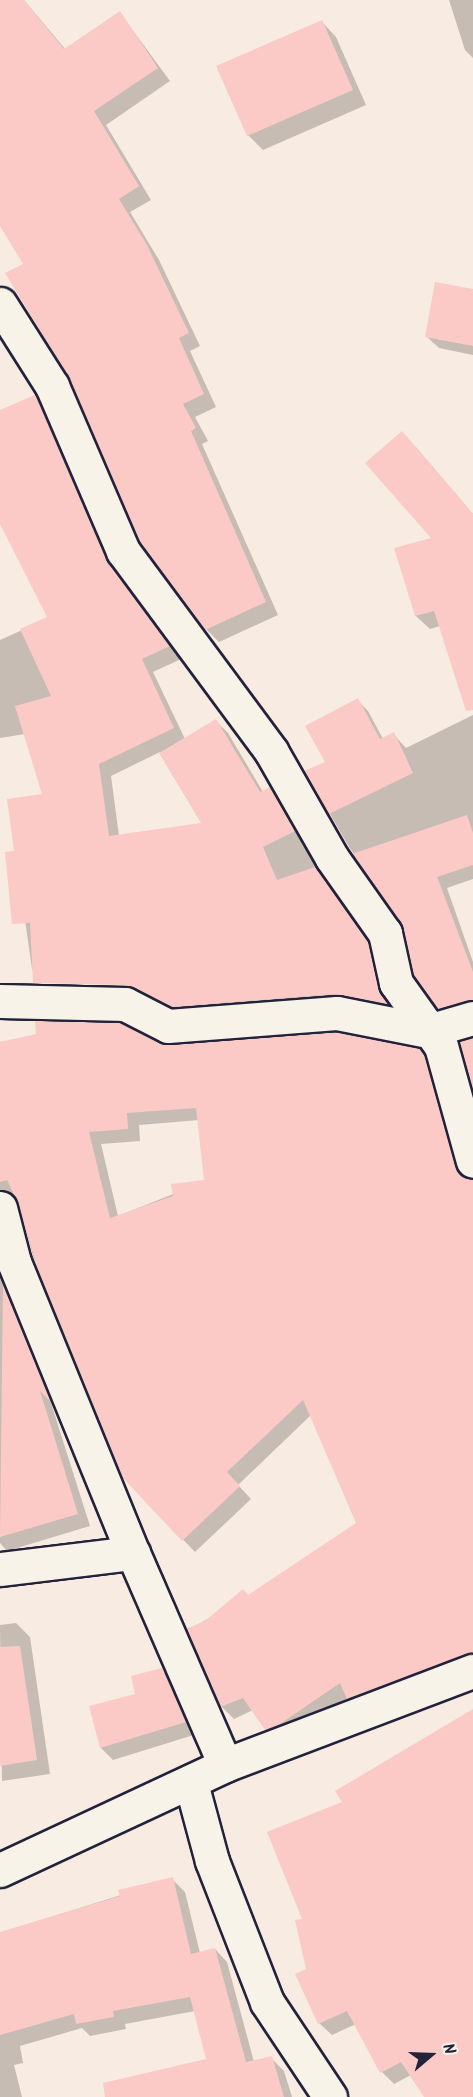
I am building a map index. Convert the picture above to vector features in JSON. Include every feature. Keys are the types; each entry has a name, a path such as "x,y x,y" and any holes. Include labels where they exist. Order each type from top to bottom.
{"street":[{"path":"0,304 52,386 123,551 271,751 332,858 385,933 396,983 428,1031 441,1046 473,1161"},
{"path":"0,1001 125,1004 168,1026 337,1013 428,1031 473,1018"},
{"path":"0,1208 14,1262 133,1553 225,1765"},
{"path":"0,1569 133,1553"},
{"path":"0,1870 191,1783 225,1765 473,1671"},
{"path":"191,1783 213,1862 267,2002 330,2097"}],"building":[{"path":"0,0 24,0 64,49 120,11 158,68 94,111 139,186 119,199 147,245 189,333 179,338 204,394 183,404 196,428 191,431 266,602 205,630 139,542 69,378 5,273 23,264 0,226"},
{"path":"322,20 353,90 247,136 216,66"},
{"path":"435,282 473,289 473,346 425,337"},
{"path":"35,395 106,559 170,646 142,659 174,728 99,764 109,836 201,823 159,753 216,719 260,792 270,787 295,831 263,847 277,880 315,867 368,941 378,987 388,1004 336,994 172,1007 126,985 33,983 30,923 12,924 5,852 14,851 7,799 42,794 15,706 51,696 20,629 47,617 0,524 0,410"},
{"path":"402,431 473,514 473,710 466,711 434,611 415,616 394,548 431,538 365,463"},
{"path":"358,698 380,739 394,732 413,773 329,814 304,771 325,762 305,726"},
{"path":"467,815 473,833 473,865 437,877 473,972 473,1000 437,1009 413,975 401,923 352,854"},
{"path":"35,1021 120,1023 169,1045 336,1032 420,1048 424,1054 455,1166 460,1175 473,1179 473,1653 347,1699 340,1683 280,1724 265,1730 243,1698 220,1707 186,1629 205,1621 243,1589 248,1595 356,1523 303,1400 227,1472 240,1486 182,1541 123,1478 39,1273 18,1203 7,1180 0,1182 0,1042 36,1034","holes":["196,1108 204,1180 171,1184 173,1196 110,1218 89,1132 128,1129 127,1113"]},
{"path":"473,1038 473,1091 459,1041"},
{"path":"3,1285 52,1403 40,1391 78,1514 0,1537"},
{"path":"20,1646 37,1760 0,1766 0,1647"},
{"path":"162,1668 186,1722 100,1748 89,1706 135,1694 131,1676"},
{"path":"473,1709 473,2097 424,2097 401,2062 380,2073 347,2011 318,2024 295,1974 306,1969 295,1920 302,1919 267,1832 342,1802 335,1791"},
{"path":"173,1877 191,1954 215,1948 246,2062 272,2056 284,2097 105,2097 103,2083 206,2059 190,1997 113,2011 114,2017 76,2024 74,2014 0,2035 0,1932 120,1896 118,1890"}]}
